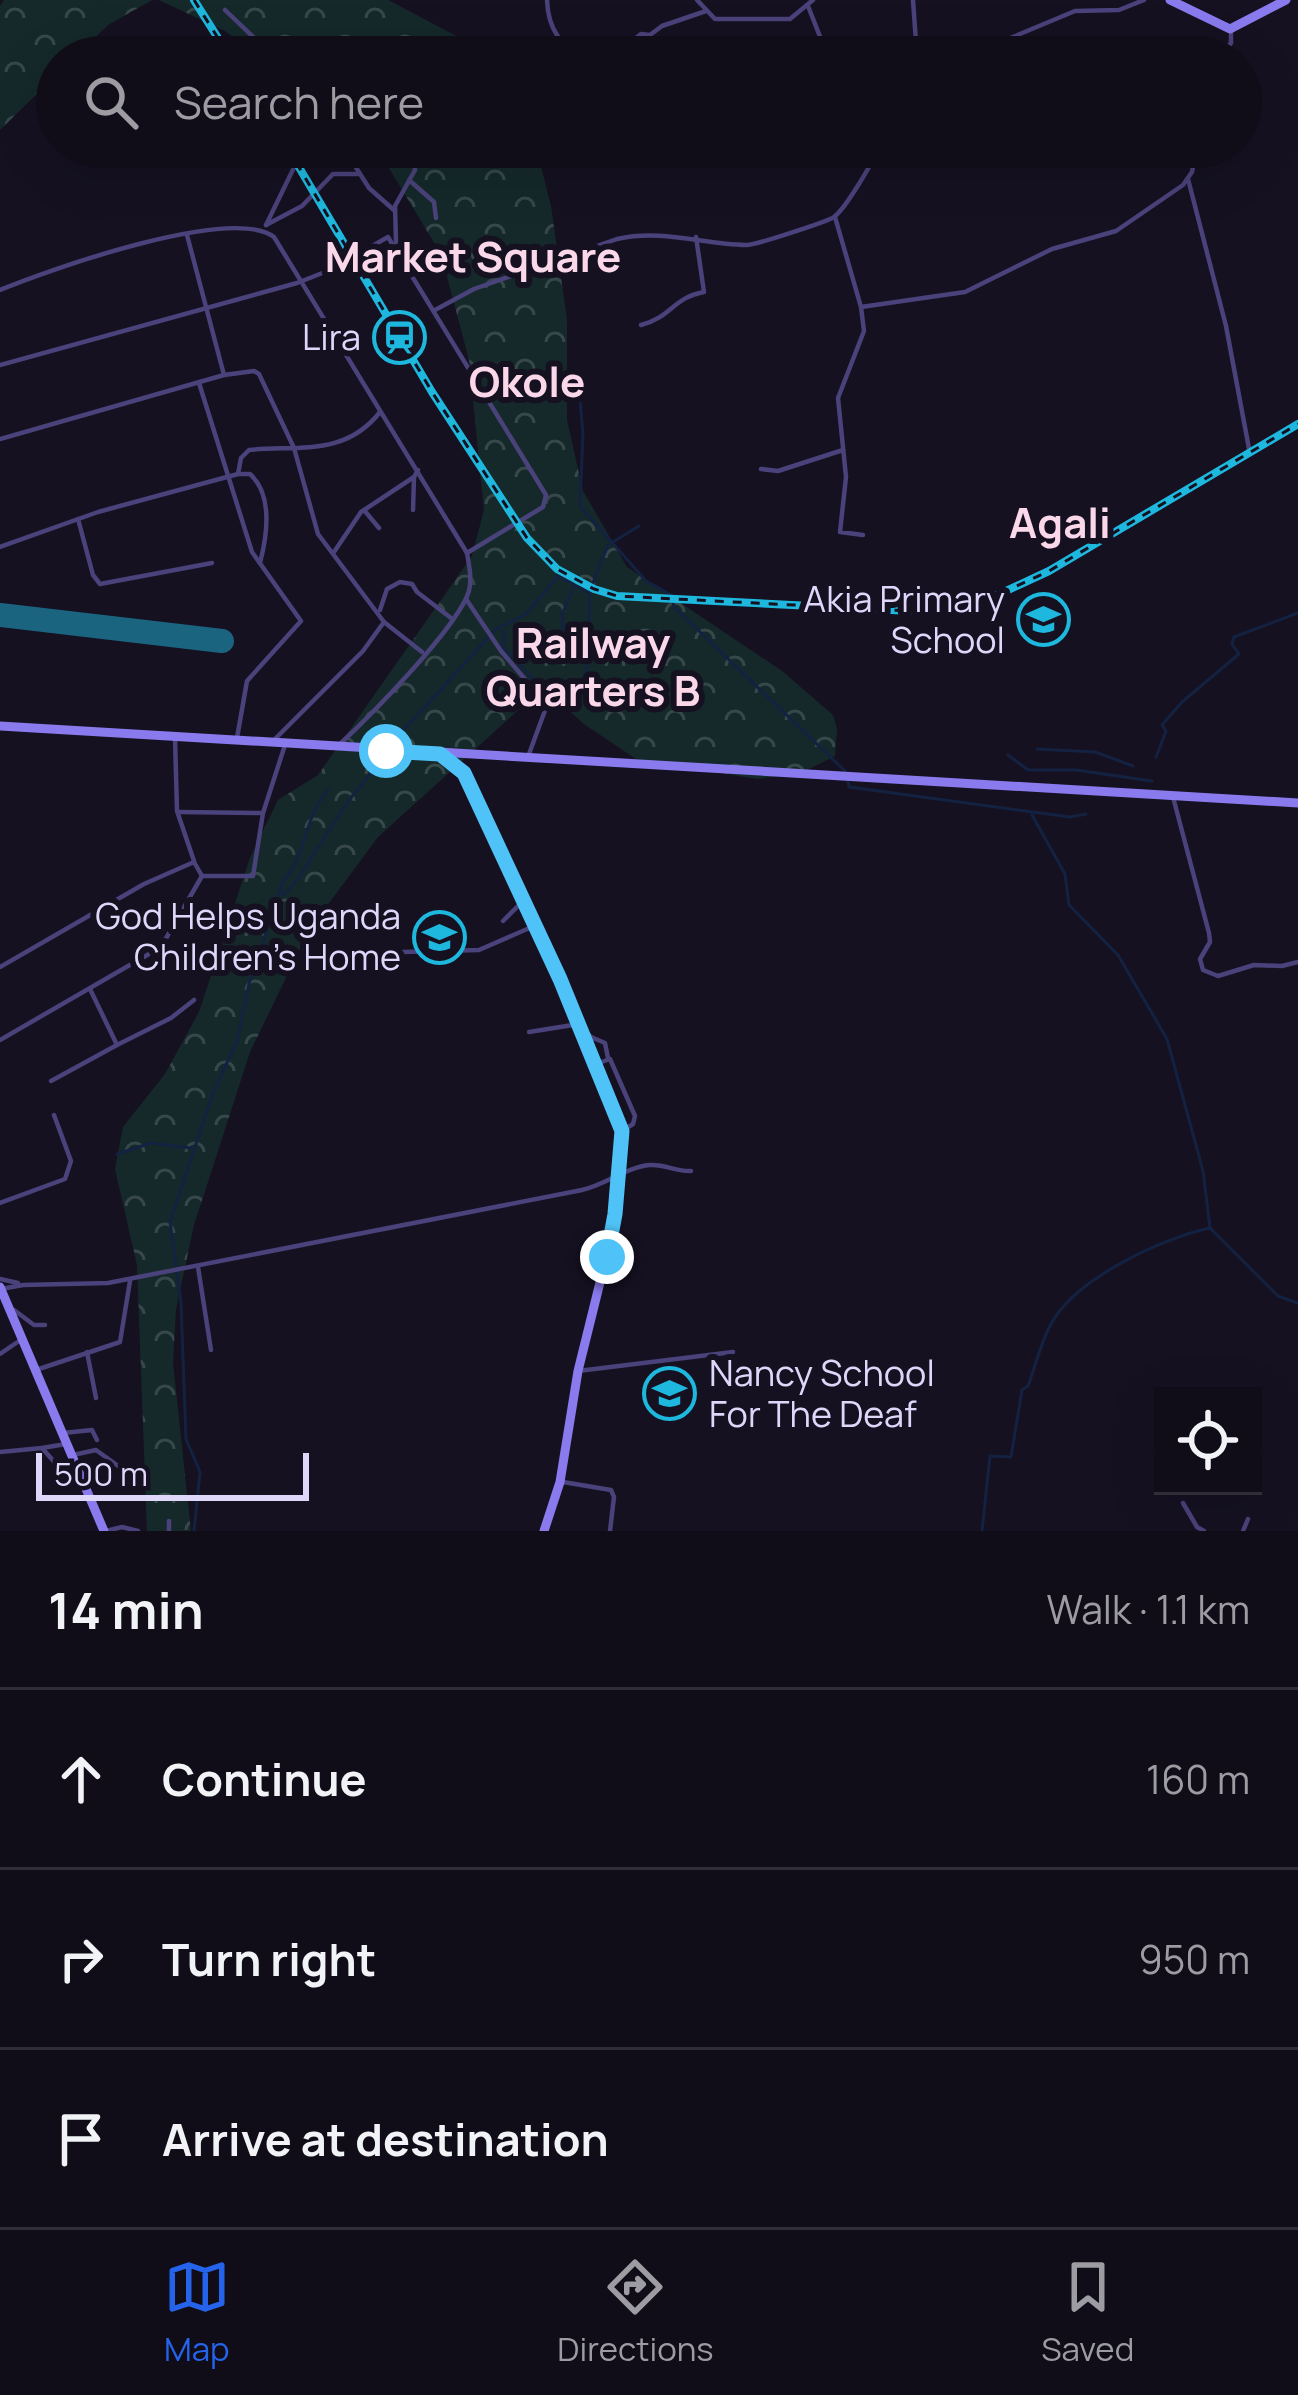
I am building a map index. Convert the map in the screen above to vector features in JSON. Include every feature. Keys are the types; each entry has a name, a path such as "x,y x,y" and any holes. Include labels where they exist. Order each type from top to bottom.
{"main road":[{"path":"1170,0 1230,28 1286,0"},
{"path":"0,726 1298,802"},
{"path":"440,754 464,773 536,926 622,1131 610,1244 578,1372 560,1482 544,1531"},
{"path":"464,773 466,754"},
{"path":"0,1285 68,1444 73,1469 105,1531"}],"street":[{"path":"547,0 557,36"},
{"path":"698,0 715,19 788,20 811,3 821,36"},
{"path":"914,0 916,36"},
{"path":"1015,36 1075,11 1119,10 1144,0"},
{"path":"225,10 252,36"},
{"path":"638,36 706,11"},
{"path":"1230,28 1232,36"},
{"path":"264,228 294,168"},
{"path":"355,168 395,211"},
{"path":"397,247 395,211 415,168"},
{"path":"435,310 474,289 617,239 651,234 752,245 836,217 868,168"},
{"path":"1191,168 1188,179 1226,326 1250,454"},
{"path":"0,290 72,262 187,235 264,228 302,206 335,173 358,174"},
{"path":"861,307 973,290 1052,249 1116,231 1188,179"},
{"path":"410,180 439,215"},
{"path":"836,217 864,331 838,398 846,490 840,532 863,535"},
{"path":"264,228 301,280 467,553 470,585 465,598 424,654 336,748"},
{"path":"187,235 224,375"},
{"path":"0,365 330,271 385,237 397,247 546,494 543,507 467,553"},
{"path":"641,325 664,316 684,296 704,292 696,237"},
{"path":"0,439 254,370 294,448 316,528 384,622 424,654"},
{"path":"199,383 226,478 260,565 301,621 247,681 237,742"},
{"path":"238,474 241,458 249,450 317,450 373,421 381,410"},
{"path":"20,432 22,443"},
{"path":"761,469 778,471 843,450"},
{"path":"413,509 416,473"},
{"path":"334,552 364,510 416,473"},
{"path":"0,547 77,519 250,474 258,482 268,529 260,565"},
{"path":"364,510 380,528"},
{"path":"77,519 92,575 100,584 212,563"},
{"path":"380,613 387,589 400,582 412,584 451,618"},
{"path":"465,598 501,651 547,705 528,759"},
{"path":"272,744 363,651 384,622"},
{"path":"175,738 178,813 202,876"},
{"path":"202,876 253,876 263,813 285,745"},
{"path":"1173,797 1209,933 1210,942 1200,958 1203,970 1218,976 1254,965 1298,962"},
{"path":"178,813 189,809 263,813"},
{"path":"0,967 144,884 194,862"},
{"path":"0,1040 161,947 202,876"},
{"path":"503,921 524,900"},
{"path":"365,953 479,950 536,926"},
{"path":"90,989 117,1045"},
{"path":"51,1081 171,1018 194,1000"},
{"path":"529,1032 579,1024 605,1043 635,1118 622,1131"},
{"path":"591,1037 594,1060 608,1058"},
{"path":"604,1085 618,1078"},
{"path":"614,1109 628,1103"},
{"path":"0,1203 65,1179 71,1161 54,1115"},
{"path":"0,1285 87,1285 130,1279 604,1185 618,1175 652,1165 691,1171"},
{"path":"604,1185 617,1191"},
{"path":"198,1264 211,1350"},
{"path":"36,1370 120,1342 130,1279"},
{"path":"10,1309 34,1325 45,1325"},
{"path":"0,1354 22,1339"},
{"path":"87,1352 96,1398"},
{"path":"578,1372 734,1352"},
{"path":"68,1444 92,1430 97,1440"},
{"path":"0,1452 68,1444 95,1450 121,1468"},
{"path":"42,1448 53,1462 73,1469"},
{"path":"59,1480 73,1469"},
{"path":"560,1482 610,1490 614,1497 610,1531"},
{"path":"1183,1503 1204,1531"},
{"path":"1244,1531 1248,1519"},
{"path":"105,1531 137,1521"},
{"path":"169,1522 169,1531"},
{"path":"122,1527 139,1531"}],"green space":[{"path":"4,0 152,0 97,36 36,36 36,95 0,130 0,6"},
{"path":"159,0 388,0 456,36 232,36"},
{"path":"389,168 541,168 567,320 567,420 583,491 627,567 782,671 833,715 835,756 801,773 757,779 636,759 584,724 551,694 526,703 378,837 309,930 250,1052 194,1225 176,1309 173,1363 191,1531 147,1531 137,1265 115,1169 123,1127 165,1074 199,1012 250,858 278,800 318,775 472,556 484,510 469,360 441,254"}],"waterway":[{"path":"578,377 583,434 580,506 646,581 671,595 674,607 845,771"},
{"path":"391,744 496,629 526,614 558,576 589,593 608,545 639,526"},
{"path":"555,635 563,630 562,615 573,588"},
{"path":"586,692 589,656 582,630 589,620 589,595"},
{"path":"1156,757 1166,731 1162,725 1239,654 1232,644 1234,637 1298,613"},
{"path":"503,631 501,645 538,684"},
{"path":"1037,749 1095,752 1133,766"},
{"path":"283,895 387,753"},
{"path":"1008,755 1028,770 1076,770 1152,781"},
{"path":"848,780 849,787 1070,817 1086,814"},
{"path":"194,1531 200,1472 186,1439 181,1303 170,1222 213,1093 237,1041 249,984 283,881 329,789"},
{"path":"1032,815 1065,874 1069,905 1118,955 1167,1039 1203,1171 1210,1228 1278,1296 1298,1303"},
{"path":"117,1154 151,1143 191,1148"},
{"path":"982,1531 990,1456 1011,1457 1022,1390 1028,1386 1047,1331 1063,1307 1122,1263 1210,1228"}],"runway":[{"path":"0,615 222,641"}],"railway":[{"path":"194,0 217,36"},
{"path":"299,168 432,392 527,538 557,569 617,596 911,611 993,597 1049,571 1298,424"}],"place":[{"name":"Lira","path":"400,337"},
{"name":"Akia Primary School","path":"1044,620"},
{"name":"God Helps Uganda Children's Home","path":"440,937"},
{"name":"Nancy School For The Deaf","path":"670,1394"}],"district":[{"name":"Market Square","path":"473,257"},
{"name":"Okole","path":"527,382"},
{"name":"Agali","path":"1060,523"},
{"name":"Railway Quarters B","path":"593,667"}],"route":[{"path":"386,751 440,754 464,773 560,979 622,1131 607,1257"}]}
